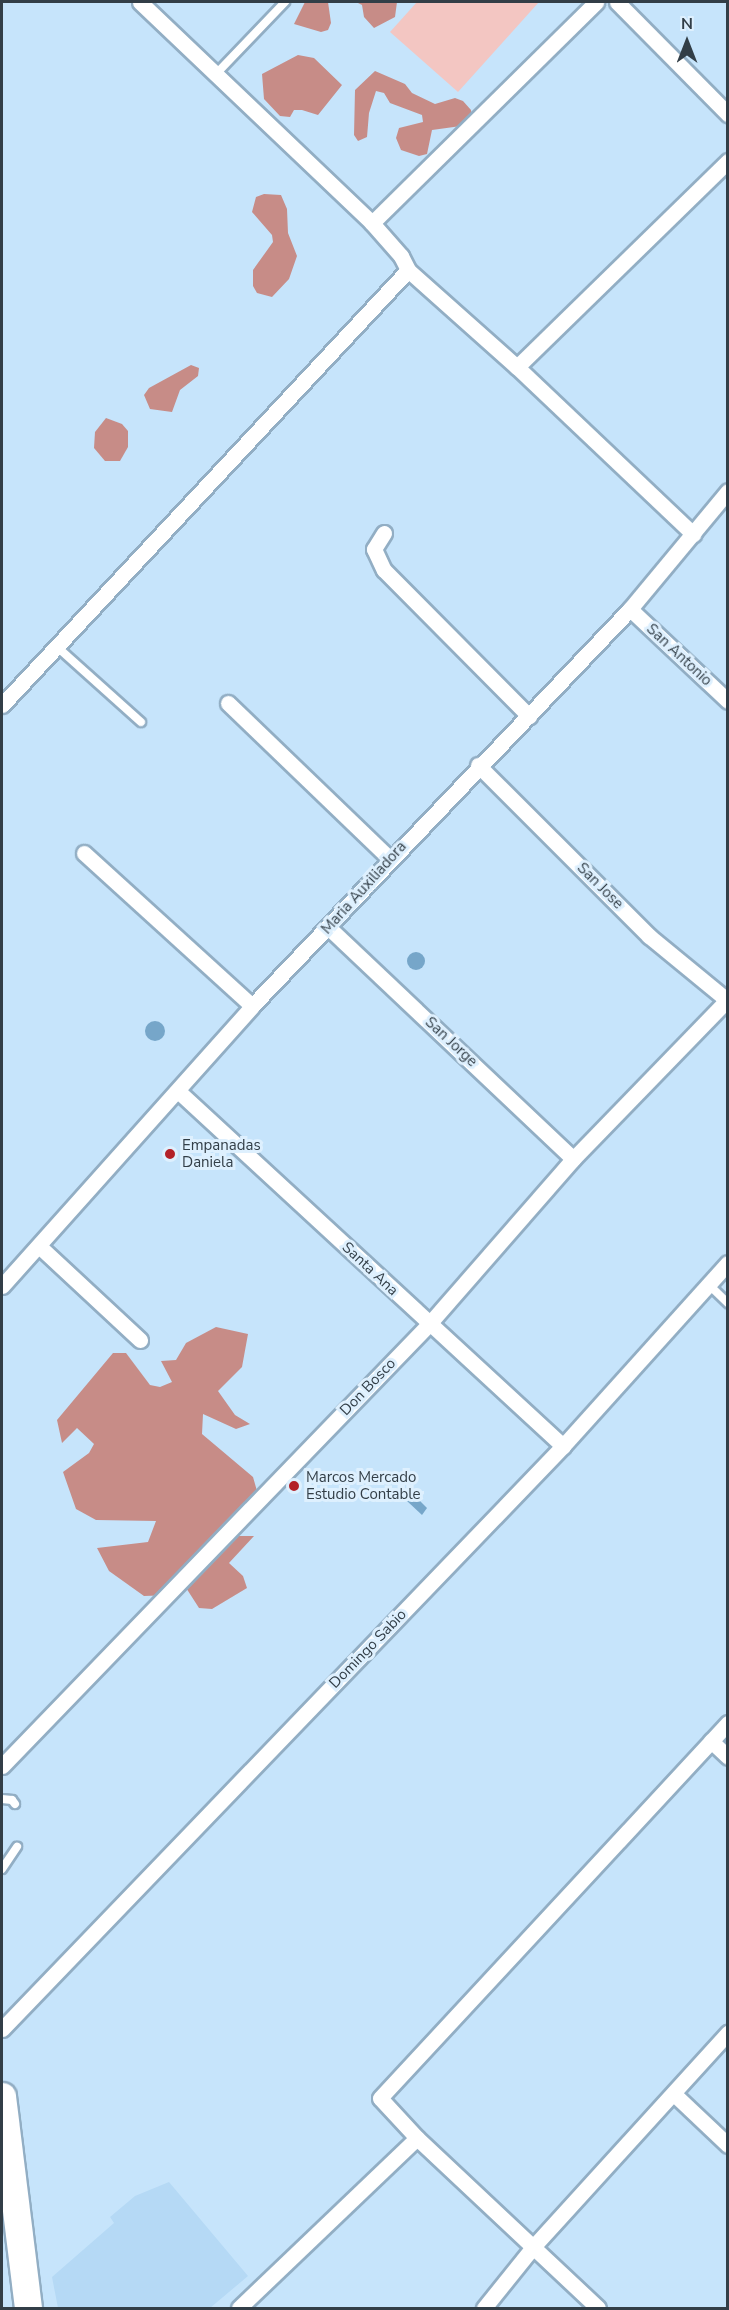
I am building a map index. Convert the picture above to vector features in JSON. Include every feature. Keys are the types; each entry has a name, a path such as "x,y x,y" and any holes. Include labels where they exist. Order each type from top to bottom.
{"highway":[{"path":"2,2096 28,2308"}],"street":[{"path":"140,2 372,224 401,256 408,270 517,367 693,534"},
{"path":"372,224 596,2"},
{"path":"617,2 728,114"},
{"path":"517,367 728,161"},
{"path":"2,705 408,270"},
{"name":"Maria Auxiliadora","path":"2,1286 252,1006 328,927 389,858 478,765 530,716 630,609 728,491"},
{"path":"384,533 374,549 384,570 530,716"},
{"name":"San Antonio","path":"630,609 728,701"},
{"path":"228,704 389,858"},
{"name":"San Jose","path":"478,765 649,936 727,1000"},
{"path":"84,853 252,1006"},
{"name":"San Jorge","path":"328,927 573,1159"},
{"name":"Don Bosco","path":"2,1766 429,1324 573,1159 727,1000"},
{"name":"Santa Ana","path":"178,1091 563,1446"},
{"path":"39,1246 140,1340"},
{"name":"Domingo Sabio","path":"2,2029 563,1446 707,1283 728,1263"},
{"path":"597,2308 417,2138 380,2098 728,1723"},
{"path":"711,1741 728,1756"},
{"path":"484,2308 533,2247 728,2033"},
{"path":"674,2094 728,2145"},
{"path":"238,2308 417,2138"}],"lane":[{"path":"216,74 285,2"},
{"path":"56,646 141,722"},
{"path":"707,1283 728,1303"},
{"path":"2,1799 12,1800 15,1804"},
{"path":"2,1869 17,1847"}],"shaded area":[{"path":"305,2 328,2 331,23 328,30 321,32 294,24"},
{"path":"356,2 397,2 395,17 374,28 364,17 362,5"},
{"path":"417,2 539,2 458,92 390,32"},
{"path":"298,55 314,58 342,85 318,115 294,110 290,117 280,116 264,99 262,74"},
{"path":"375,71 405,84 412,93 435,104 455,98 463,101 471,110 472,119 461,126 432,130 427,154 419,156 401,150 396,138 399,128 423,122 422,115 390,103 384,93 376,91 369,113 367,137 358,141 354,135 355,90"},
{"path":"264,194 281,195 287,209 288,233 297,256 289,279 272,297 257,293 253,286 253,270 273,242 272,235 252,212 256,197"},
{"path":"191,365 199,368 198,376 180,390 172,412 150,409 144,395 149,388"},
{"path":"106,418 122,424 128,431 128,447 120,461 105,461 94,448 95,432"},
{"path":"416,952 422,955 425,961 422,967 416,970 410,967 407,961 410,955"},
{"path":"155,1021 162,1024 165,1031 162,1038 155,1041 148,1038 145,1031 148,1024"},
{"path":"216,1327 248,1334 242,1367 218,1391 235,1415 250,1424 236,1429 203,1414 202,1434 253,1477 257,1491 223,1536 254,1536 229,1563 243,1576 247,1588 212,1609 199,1608 181,1580 171,1595 144,1596 109,1571 97,1548 148,1542 156,1521 96,1520 76,1509 63,1472 89,1453 94,1444 77,1428 62,1443 57,1420 113,1353 126,1353 150,1385 160,1387 172,1382 161,1361 176,1360 186,1343"},
{"path":"413,1494 427,1508 422,1515 407,1501"},
{"path":"169,2182 248,2276 210,2308 58,2308 52,2277 114,2223 110,2217 135,2196"}],"place":[{"name":"Empanadas Daniela","path":"170,1154"},
{"name":"Marcos Mercado Estudio Contable","path":"294,1486"}]}
